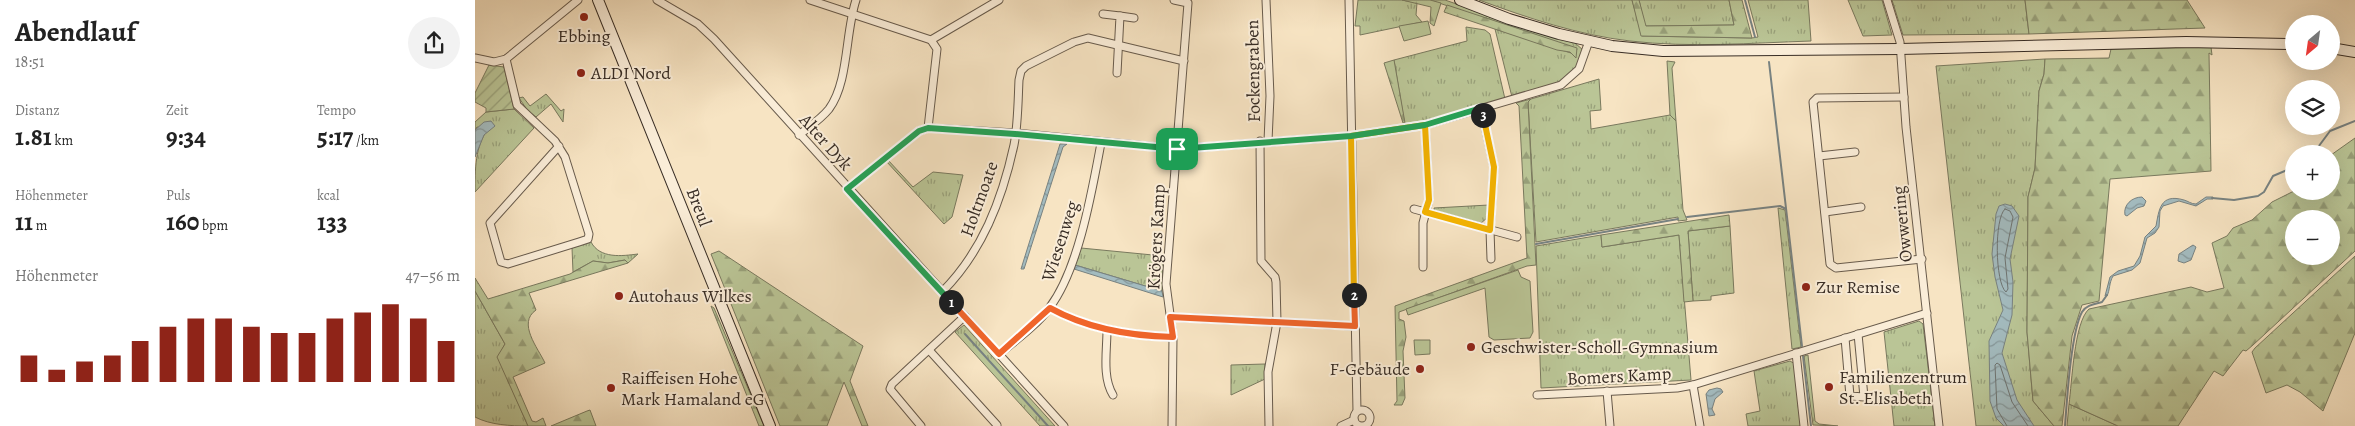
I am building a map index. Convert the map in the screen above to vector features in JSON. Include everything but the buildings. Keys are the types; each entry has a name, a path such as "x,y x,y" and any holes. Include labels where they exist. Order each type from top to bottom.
{"street":[{"path":"475,58 494,62 506,59 578,0"},
{"name":"Breul","path":"598,0 770,426"},
{"name":"Alter Dyk","path":"657,0 698,24 1064,426"},
{"path":"810,0 931,40 937,49 928,128"},
{"path":"799,135 828,111 836,98 842,77 847,32 857,0"},
{"path":"931,40 999,0"},
{"name":"Krögers Kamp","path":"1172,426 1173,337 1166,284 1188,4 1174,0"},
{"name":"Fockengraben","path":"1266,0 1270,96 1264,141 1261,261 1275,277 1277,322 1269,365 1269,426"},
{"path":"1341,426 1354,420 1357,411 1349,0"},
{"path":"1459,0 1534,28 1589,41 1635,49 1689,52 2185,42 2285,44"},
{"name":"Owwering","path":"1887,0 1900,49 1939,426"},
{"path":"1103,14 1133,18"},
{"path":"1117,73 1121,16"},
{"name":"Holtmoate","path":"942,292 971,260 987,230 1014,144 1019,80 1021,71 1026,66 1079,39 1088,38 1184,61"},
{"path":"847,189 919,131 928,128 1177,149 1351,136 1425,125 1565,82 1579,69 1589,41"},
{"path":"2340,50 2355,52"},
{"path":"506,59 517,106 559,146 589,234 588,239 508,264 501,262 490,223 559,146"},
{"path":"1904,97 1817,98 1813,102 1830,264 1836,268 1922,259"},
{"path":"1481,108 1494,167 1490,230 1491,258"},
{"path":"1423,267 1423,223 1429,200 1425,125"},
{"name":"Wiesenweg","path":"999,354 1050,308 1061,289 1083,228 1101,143"},
{"path":"1819,156 1855,152"},
{"path":"1825,212 1861,207"},
{"path":"1414,209 1517,237"},
{"path":"1050,308 1067,317 1107,330 1145,336 1173,337"},
{"name":"Bomers Kamp","path":"1537,395 1693,385 1927,313"},
{"path":"921,426 890,389 892,384 965,316"},
{"path":"1170,317 1355,326"},
{"path":"1107,330 1106,374 1109,388 1113,395"},
{"path":"1845,338 1850,396 1864,397 1858,334"},
{"path":"929,350 997,425"},
{"path":"1796,353 1804,426"},
{"path":"1693,385 1700,426"},
{"path":"1607,391 1610,426"},
{"path":"1354,420 1357,424 1364,426 1369,420 1369,415 1364,410 1357,411"}],"green space":[{"path":"1358,0 1402,0 1417,3 1416,15 1422,22 1360,35 1360,26 1355,26"},
{"path":"1402,0 1430,0 1441,3 1434,26 1430,23 1431,7"},
{"path":"1430,0 1445,0 1575,43 1583,50 1580,62 1574,71 1556,83 1512,97 1495,29 1574,54 1577,49"},
{"path":"1479,0 1632,0 1642,36 1752,38 1758,37 1748,0 1808,0 1811,41 1698,45 1630,41 1572,30"},
{"path":"1632,0 1639,0 1646,26 1734,25 1729,0 1742,0 1752,38 1641,36"},
{"path":"1639,0 1729,0 1734,25 1645,26"},
{"path":"1848,0 1882,0 1892,35 1863,36"},
{"path":"1892,0 2025,0 2029,34 1903,35"},
{"path":"2025,0 2187,0 2205,28 2029,34"},
{"path":"1447,5 1577,48 1576,58 1570,52 1557,50 1444,12"},
{"path":"1428,21 1431,34 1404,41 1399,26"},
{"path":"1466,27 1485,30 1490,34 1505,99 1405,126 1394,60 1467,41"},
{"path":"2211,47 2212,55 2209,53 2211,171 2110,179 2099,301 2082,305 2072,336 2062,426 2054,426 2033,401 2027,332 2028,197 2035,168 2039,91 2044,74 2045,59 2109,58 2111,49"},
{"path":"2045,59 2044,74 2039,91 2035,168 2028,197 2027,332 2033,401 2054,426 1976,426 1936,66"},
{"path":"1394,60 1405,123 1403,123 1384,63"},
{"path":"1667,61 1675,62 1672,68 1676,121 1670,115"},
{"path":"489,65 504,67 514,109 486,112 486,108 475,102 475,93"},
{"path":"1599,79 1601,110 1590,111 1591,129 1670,115 1676,121 1683,210 1687,220 1678,221 1678,217 1536,242 1528,102 1531,99"},
{"path":"546,94 561,111 564,109 563,122 551,104 536,117 528,111 519,98 523,97 530,106"},
{"path":"1531,99 1528,102 1536,265 1527,266 1399,312 1399,319 1404,321 1406,337 1403,351 1405,398 1402,405 1394,405 1397,401 1395,306 1527,258 1519,106 1516,103"},
{"path":"514,109 534,128 475,192 478,151 488,129 477,127 475,130 475,122 486,112"},
{"path":"2355,138 2355,251 2340,265 2340,210 2285,210 2285,265 2340,265 2253,345 2246,351 2243,350 2223,376 2214,371 2178,426 2118,426 2069,404 2077,339 2084,316 2089,309 2191,287 2207,292 2224,288 2212,243 2227,236 2233,228 2252,220 2272,202 2285,196 2285,200 2340,200 2340,149"},
{"path":"888,160 913,187 933,172 963,175 952,217 944,224 886,161"},
{"path":"1489,205 1488,217 1480,224 1435,213 1434,208"},
{"path":"1778,208 1785,210 1801,347 1792,349"},
{"path":"1729,215 1730,226 1688,231 1693,301 1684,302 1679,235 1602,247 1601,235"},
{"path":"1730,226 1734,293 1711,296 1711,300 1693,301 1688,231"},
{"path":"1601,235 1602,247 1679,235 1691,380 1541,388 1536,246"},
{"path":"591,242 606,254 618,256 638,254 628,263 625,260 608,263 593,261 573,272 572,248"},
{"path":"1081,248 1163,256 1162,291 1075,265"},
{"path":"719,251 863,346 850,381 868,426 862,426 844,382 827,426 780,426 711,254"},
{"path":"2355,256 2355,333 2323,411 2300,392 2287,385 2266,393 2252,352"},
{"path":"625,260 628,263 529,293 536,310 528,322 529,329 545,363 513,377 532,421 536,422 543,418 546,426 528,426 497,357 505,344 475,291 475,278 488,299 570,274 593,261 608,263"},
{"path":"1518,270 1521,277 1530,281 1533,332 1530,338 1494,340 1489,337 1485,288 1408,315 1406,309"},
{"path":"475,291 505,344 498,357 528,426 494,423 475,417"},
{"path":"711,306 714,308 764,426 759,426"},
{"path":"1919,321 1923,324 1935,426 1894,426 1884,332"},
{"path":"964,325 1055,426 1040,426 955,332"},
{"path":"1414,340 1430,340 1430,354 1415,355"},
{"path":"1808,355 1815,421 1819,424 1838,426 1813,425 1804,356"},
{"path":"1790,361 1795,364 1802,426 1748,426 1746,414 1760,411 1754,371"},
{"path":"1265,364 1265,379 1231,395 1231,365"},
{"path":"2069,404 2118,426 2067,426"},
{"path":"590,410 596,426 551,426 587,411"}],"water":[{"path":"491,121 495,126 484,135 475,157 475,130 484,122"},
{"path":"1060,144 1067,144 1063,147 1024,269 1021,269"},
{"path":"2142,197 2146,201 2144,206 2137,208 2127,216 2125,215 2125,208 2129,202 2135,198"},
{"path":"2206,197 2213,197 2213,199 2207,199 2196,206 2179,201 2163,206 2160,211 2159,227 2155,233 2147,238 2140,263 2132,270 2113,276 2108,294 2105,296 2110,277 2118,271 2134,266 2140,256 2145,237 2156,226 2158,214 2165,201 2176,198 2196,204"},
{"path":"2005,204 2012,206 2019,216 2010,259 2013,282 2012,315 2002,353 2017,400 2034,426 2004,426 1996,418 1990,401 1989,341 2003,310 1992,254 1996,214 1999,206"},
{"path":"2193,245 2196,247 2191,260 2184,263 2178,261 2179,254"},
{"path":"1075,265 1162,291 1163,297 1074,269"},
{"path":"1717,388 1723,392 1715,399 1712,409 1715,415 1709,416 1706,394 1709,390"}],"waterway":[{"path":"1745,0 1755,37"},
{"path":"1769,62 1802,346"},
{"path":"2320,145 2330,131 2355,121"},
{"path":"2212,198 2234,200 2258,196 2264,192 2273,176 2285,171"},
{"path":"1687,217 1780,206 1786,209"},
{"path":"1536,244 1678,219"},
{"path":"2065,426 2070,367 2078,322 2086,308 2102,302 2107,295"},
{"path":"965,334 1048,426"},
{"path":"1803,356 1811,426"}],"place":[{"name":"Ebbing","path":"584,17"},
{"name":"ALDI Nord","path":"581,73"},
{"name":"Zur Remise","path":"1806,287"},
{"name":"Autohaus Wilkes","path":"619,296"},
{"name":"Geschwister-Scholl-Gymnasium","path":"1471,347"},
{"name":"F-Gebäude","path":"1420,369"},
{"name":"Familienzentrum St. Elisabeth","path":"1829,387"},
{"name":"Raiffeisen Hohe Mark Hamaland eG","path":"611,388"}],"route":[{"path":"1177,149 928,128 919,131 847,189 999,354 1050,308 1067,317 1107,330 1145,336 1173,337 1170,317 1249,319 1355,326 1351,136 1425,125 1429,200 1425,212 1490,230 1492,220 1491,190 1494,167 1481,108 1425,125 1388,131 1351,136 1268,140 1177,149"}]}
